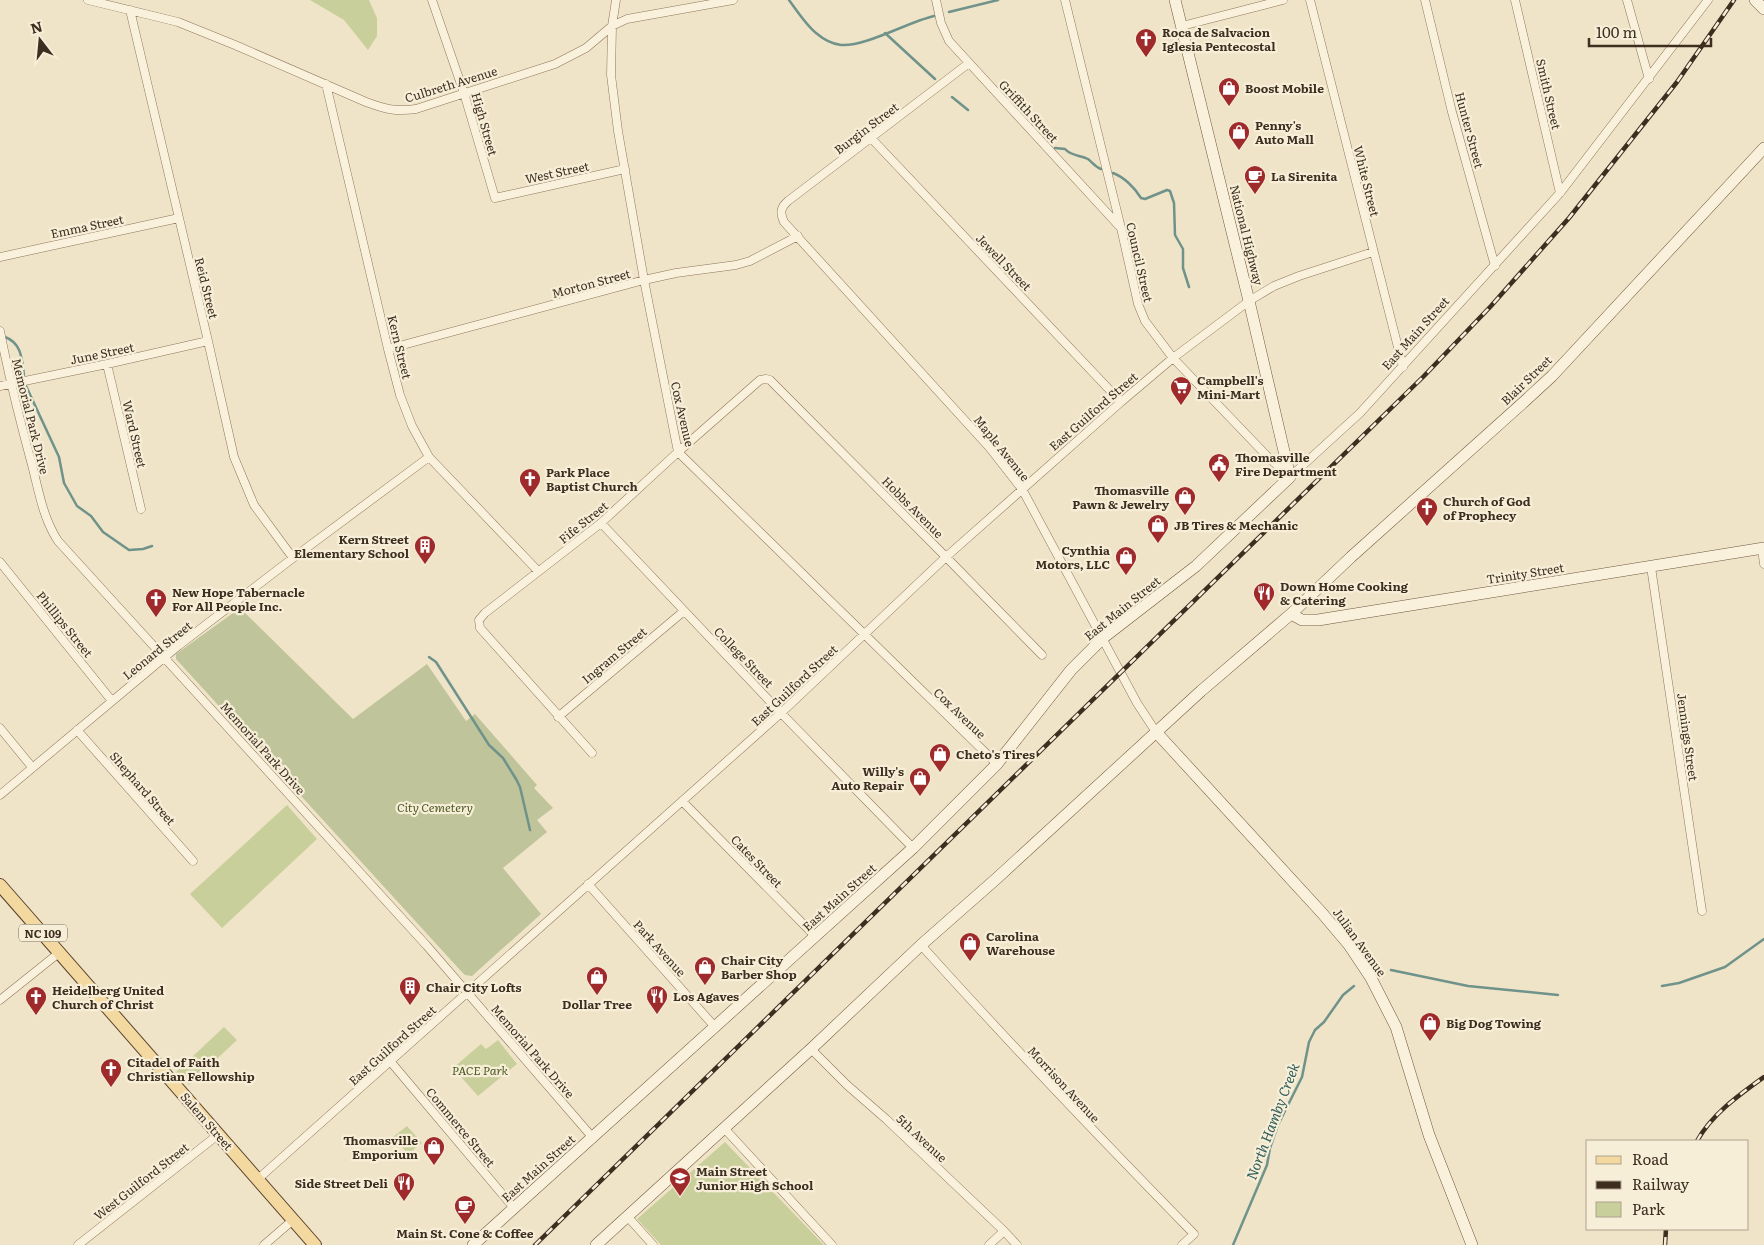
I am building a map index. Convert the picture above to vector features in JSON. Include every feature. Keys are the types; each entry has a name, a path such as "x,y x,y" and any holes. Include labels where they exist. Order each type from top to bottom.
{"main road":[{"name":"Salem Street","path":"0,885 315,1245"}],"street":[{"name":"Culbreth Avenue","path":"88,0 178,22 387,110 400,111 416,109 555,64 586,48 612,26 627,19 733,0"},
{"name":"High Street","path":"432,0 464,92 495,198"},
{"name":"Cox Avenue","path":"616,0 612,26 611,75 644,280 678,452 997,764"},
{"name":"Griffith Street","path":"936,0 941,23 949,41 1121,228"},
{"name":"Council Street","path":"1064,0 1138,304 1145,321 1173,358 1267,456 1290,477"},
{"name":"National Highway","path":"1175,0 1249,300 1290,477"},
{"path":"1182,26 1283,0"},
{"name":"White Street","path":"1310,0 1403,367"},
{"name":"Hunter Street","path":"1425,0 1452,112 1495,266"},
{"name":"Smith Street","path":"1515,0 1560,193"},
{"path":"1627,0 1648,79"},
{"name":"East Main Street","path":"473,1245 914,848 997,764 1072,670 1103,638 1196,566 1360,413 1560,193 1708,0"},
{"path":"1755,0 1764,9"},
{"name":"Reid Street","path":"130,10 234,457 244,485 254,505 293,558"},
{"name":"Burgin Street","path":"781,214 782,206 788,201 969,63"},
{"name":"Kern Street","path":"326,84 388,349 400,395 412,426 429,457 538,572"},
{"name":"Jewell Street","path":"871,138 1121,402"},
{"name":"Blair Street","path":"1291,614 1351,557 1552,376 1764,148"},
{"name":"West Street","path":"495,198 625,169"},
{"name":"Maple Avenue","path":"781,214 784,222 989,447 1022,489 1137,703 1156,732"},
{"name":"Emma Street","path":"0,257 179,218"},
{"name":"Morton Street","path":"388,349 644,280 676,273 736,265 750,261 798,236"},
{"name":"East Guilford Street","path":"258,1179 781,713 946,557 1173,358 1249,300 1274,286 1373,252"},
{"name":"Memorial Park Drive","path":"0,331 10,384 49,528 68,554 427,946 593,1138"},
{"name":"June Street","path":"0,386 208,341"},
{"name":"Ward Street","path":"107,364 141,509"},
{"name":"Fife Street","path":"558,717 480,628 479,620 485,612 601,523 760,380 766,379"},
{"name":"Hobbs Avenue","path":"766,379 770,380 1042,655"},
{"name":"Leonard Street","path":"0,795 164,657 429,457"},
{"name":"College Street","path":"601,523 781,713 914,848"},
{"path":"1763,548 1764,564"},
{"name":"Trinity Street","path":"1291,614 1302,620 1318,620 1763,548"},
{"name":"Phillips Street","path":"0,562 112,701"},
{"name":"Jennings Street","path":"1651,567 1702,911"},
{"name":"Ingram Street","path":"558,717 684,611"},
{"path":"596,1245 811,1049 921,945 1225,670 1291,614"},
{"path":"558,717 592,753"},
{"path":"0,728 32,768"},
{"name":"Shephard Street","path":"77,730 193,862"},
{"name":"Julian Avenue","path":"1156,732 1322,913 1349,945 1371,978 1396,1027 1429,1135 1472,1245"},
{"name":"Cates Street","path":"682,801 816,937"},
{"name":"Park Avenue","path":"588,884 715,1027"},
{"name":"Morrison Avenue","path":"921,945 992,1024 1094,1132 1194,1234 1182,1245"},
{"path":"0,1000 60,952"},
{"name":"5th Avenue","path":"811,1049 1017,1245"},
{"name":"Commerce Street","path":"390,1061 514,1208"},
{"path":"724,1128 832,1245"},
{"name":"West Guilford Street","path":"80,1245 218,1134"},
{"path":"627,1216 653,1245"},
{"path":"264,1245 293,1220"},
{"path":"989,1245 1004,1232"}],"green space":[{"path":"310,0 369,0 377,18 377,36 368,50 344,20"},
{"name":"City Cemetery","path":"240,608 353,719 427,664 466,721 475,714 537,785 534,788 553,808 537,820 547,832 503,868 541,914 472,976 465,975 460,970 176,659 176,654"},
{"path":"287,805 317,839 222,928 190,894"},
{"path":"224,1027 237,1040 189,1085 176,1072"},
{"name":"PACE Park","path":"498,1040 517,1064 478,1096 453,1068 481,1044 486,1049"},
{"path":"407,1126 422,1143 408,1154 393,1137"},
{"path":"725,1142 824,1245 661,1245 637,1219"}],"waterway":[{"path":"789,0 805,22 816,33 834,44 841,45 862,42 934,16"},
{"path":"949,12 998,0"},
{"path":"885,33 935,79"},
{"path":"952,97 968,110"},
{"path":"1055,148 1065,149 1088,159 1101,169"},
{"path":"1113,173 1129,183 1141,198 1145,199 1167,190 1170,191 1174,203 1175,235 1183,249 1183,268 1189,287"},
{"path":"5,337 15,343 18,348 22,358 24,376"},
{"path":"26,386 59,457 64,483 77,506 91,516 103,532 129,550 152,546"},
{"path":"429,657 436,662 489,745 503,758 516,779 520,787 530,830"},
{"name":"North Hamby Creek","path":"1662,986 1679,983 1725,967 1764,939"},
{"name":"North Hamby Creek","path":"1391,970 1468,986 1558,995"},
{"name":"North Hamby Creek","path":"1233,1245 1267,1165 1270,1148 1278,1125 1302,1077 1309,1042 1315,1030 1324,1022 1343,995 1354,986"}],"railway":[{"path":"535,1245 1424,376 1491,306 1569,218 1677,82 1734,0"},
{"path":"1698,1140 1718,1114 1764,1077"},
{"path":"1665,1245 1666,1230"}],"place":[{"name":"Roca de Salvacion Iglesia Pentecostal","path":"1146,58"},
{"name":"Boost Mobile","path":"1229,107"},
{"name":"Penny's Auto Mall","path":"1239,151"},
{"name":"La Sirenita","path":"1255,195"},
{"name":"Campbell's Mini-Mart","path":"1181,406"},
{"name":"Thomasville Fire Department","path":"1219,483"},
{"name":"Park Place Baptist Church","path":"530,498"},
{"name":"Thomasville Pawn & Jewelry","path":"1185,516"},
{"name":"Church of God of Prophecy","path":"1427,527"},
{"name":"JB Tires & Mechanic","path":"1158,544"},
{"name":"Kern Street Elementary School","path":"425,565"},
{"name":"Cynthia Motors, LLC","path":"1126,576"},
{"name":"Down Home Cooking & Catering","path":"1264,612"},
{"name":"New Hope Tabernacle For All People Inc.","path":"156,618"},
{"name":"Cheto's Tires","path":"940,773"},
{"name":"Willy's Auto Repair","path":"920,797"},
{"name":"Carolina Warehouse","path":"970,962"},
{"name":"Chair City Barber Shop","path":"705,986"},
{"name":"Dollar Tree","path":"597,996"},
{"name":"Chair City Lofts","path":"410,1006"},
{"name":"Los Agaves","path":"657,1015"},
{"name":"Heidelberg United Church of Christ","path":"36,1016"},
{"name":"Big Dog Towing","path":"1430,1042"},
{"name":"Citadel of Faith Christian Fellowship","path":"111,1088"},
{"name":"Thomasville Emporium","path":"434,1166"},
{"name":"Main Street Junior High School","path":"680,1197"},
{"name":"Side Street Deli","path":"404,1202"},
{"name":"Main St. Cone & Coffee","path":"465,1225"}]}
